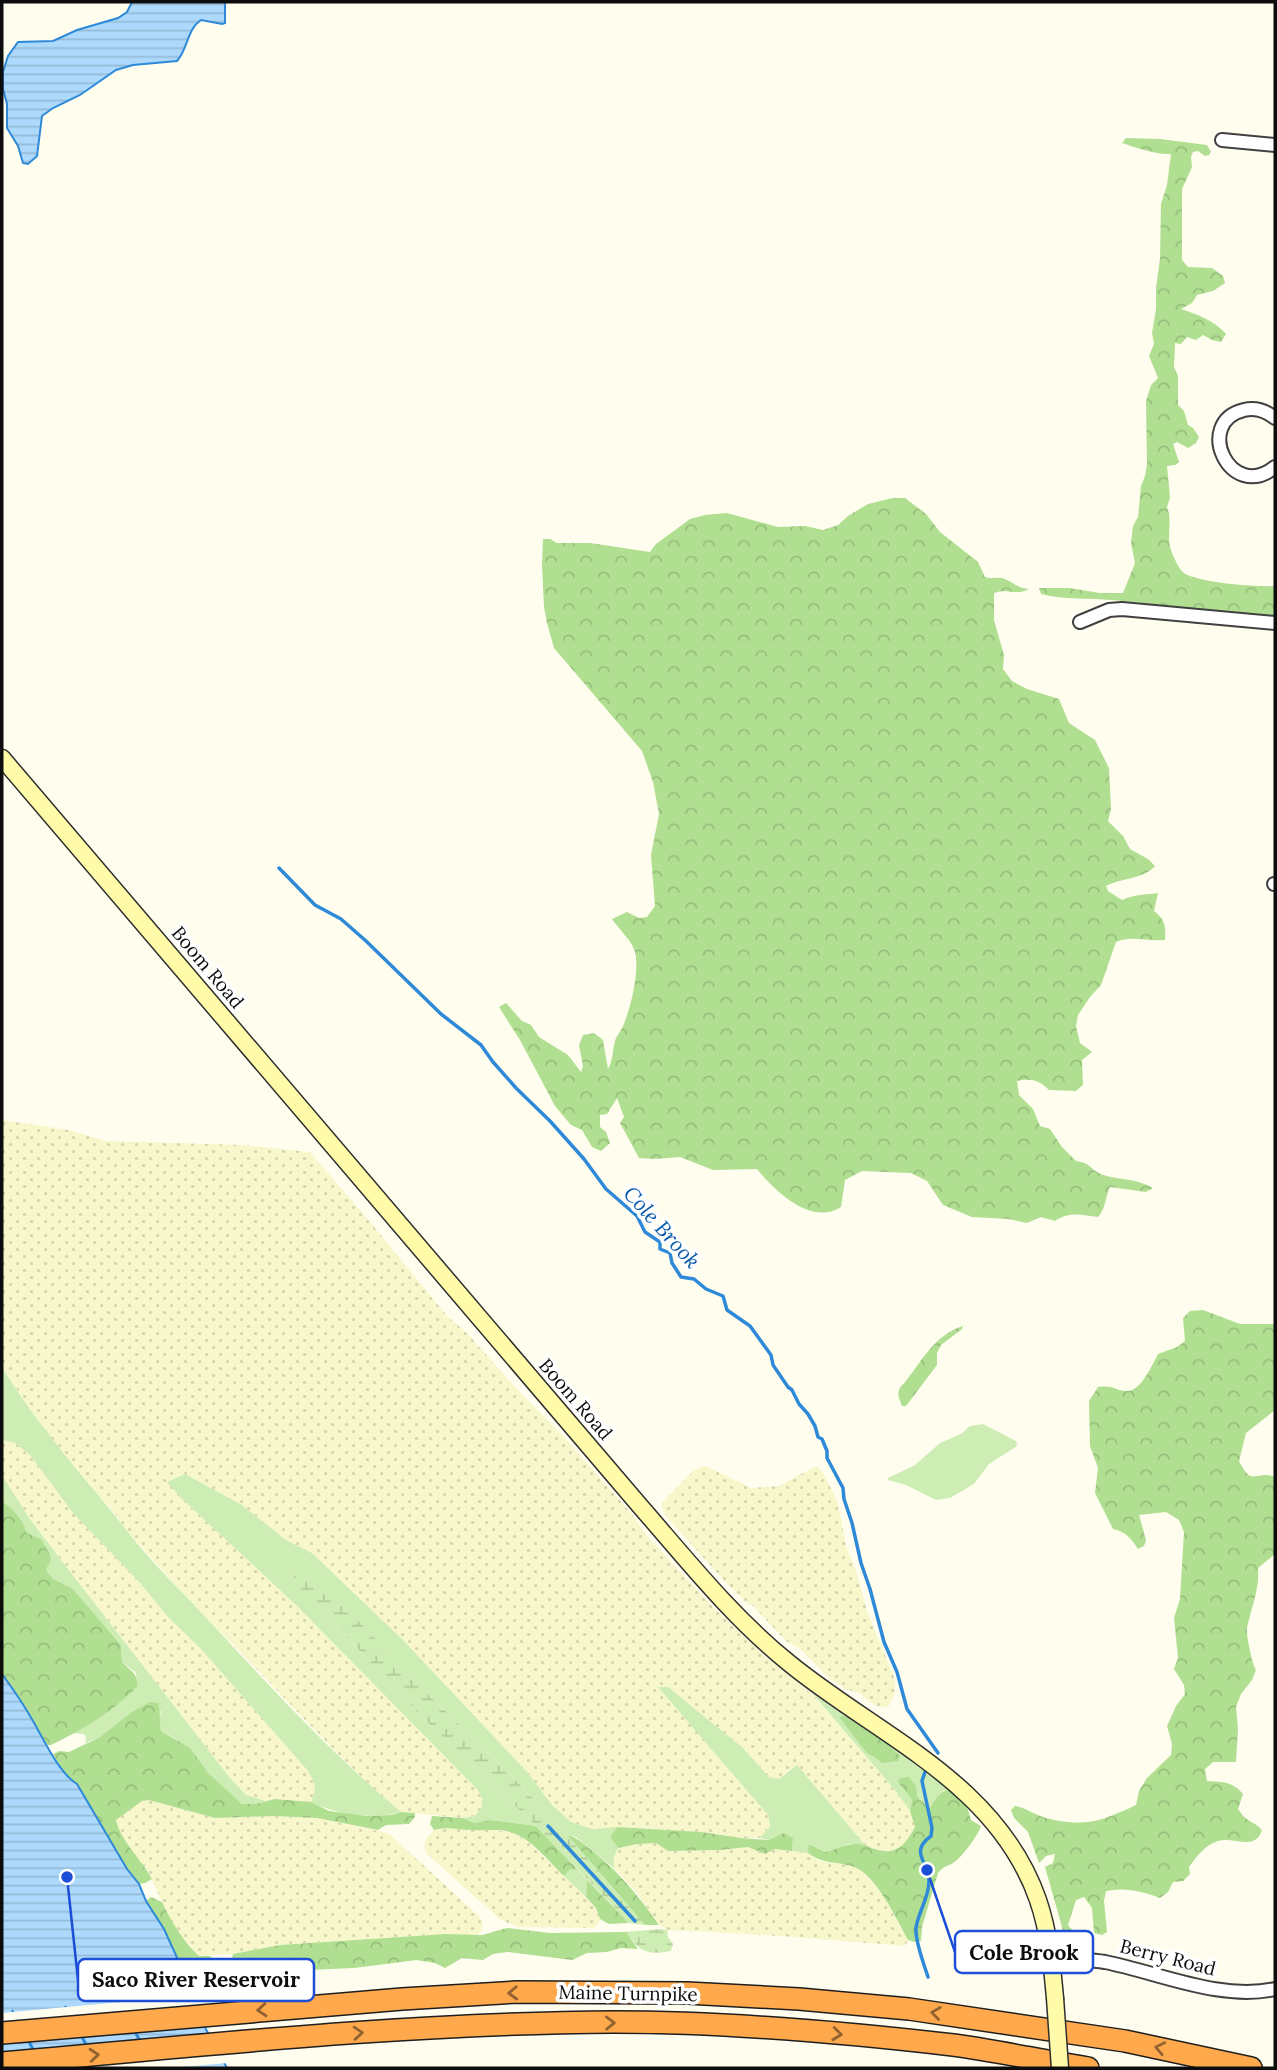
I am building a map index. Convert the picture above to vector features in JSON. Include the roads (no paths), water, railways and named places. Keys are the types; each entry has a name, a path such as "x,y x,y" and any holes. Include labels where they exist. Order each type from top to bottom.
{"highway":[{"name":"Maine Turnpike","path":"2,2034 226,2013 517,1992 701,1993 909,2009 1125,2041 1251,2068"},
{"name":"Maine Turnpike","path":"2,2063 241,2041 467,2027 615,2022 787,2029 955,2045 1088,2068"}],"street":[{"path":"1222,140 1275,145"},
{"path":"1275,418 1259,409 1238,412 1229,418 1219,437 1219,449 1223,459 1241,474 1263,474 1275,467"},
{"path":"1080,622 1109,610 1122,609 1275,623"},
{"name":"Boom Road","path":"2,758 590,1448 745,1624 809,1679 932,1763 995,1823 1017,1856 1034,1889 1045,1925 1051,1959 1060,2068"},
{"name":"Berry Road","path":"1051,1959 1103,1962 1228,1991 1257,1992 1275,1989"}],"water":[{"path":"132,2 225,2 225,23 201,20 193,29 177,61 133,65 116,70 80,95 53,108 42,116 37,156 28,164 23,163 18,146 7,128 3,72 8,56 18,42 53,41 77,30 118,18 127,12"},
{"path":"2,1674 58,1764 77,1784 127,1869 139,1884 146,1901 164,1929 190,1986 195,2009 227,2068 156,2068 118,2001 154,2068 100,2068 65,2006 98,2068 44,2068 12,2010 42,2068 2,2068"}],"waterway":[{"name":"Cole Brook","path":"279,868 315,905 341,919 441,1014 481,1045 516,1088 584,1159 606,1189 637,1216 645,1232 660,1242 660,1249 670,1253 672,1263 681,1277 694,1279 706,1289 723,1296 727,1310 750,1326 771,1355 773,1365 808,1414 818,1437 822,1439 827,1458 843,1488 861,1563 907,1709 938,1753"},
{"name":"Cole Brook","path":"925,1772 922,1781 932,1828 931,1836 920,1852 928,1873 929,1886 917,1922 916,1934 928,1977"},
{"path":"548,1826 635,1921"}],"place":[{"name":"Cole Brook","path":"927,1870"},
{"name":"Saco River Reservoir","path":"67,1877"}]}
